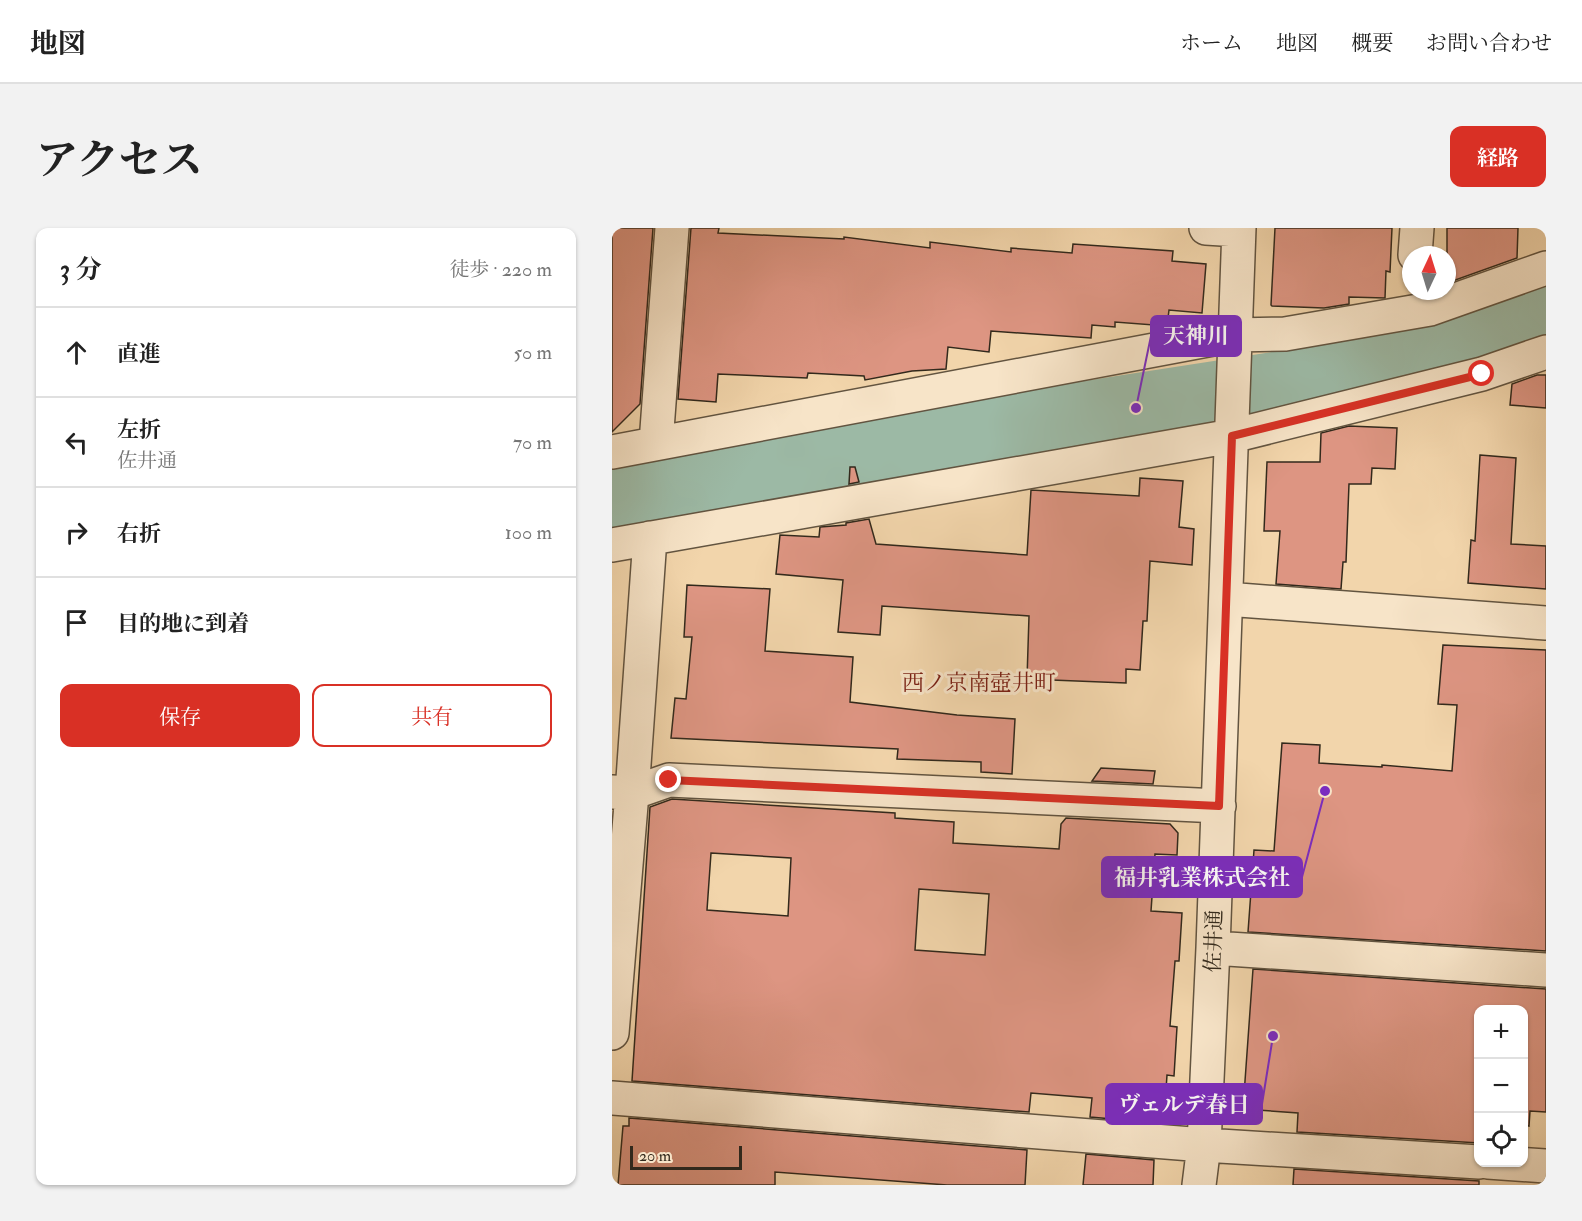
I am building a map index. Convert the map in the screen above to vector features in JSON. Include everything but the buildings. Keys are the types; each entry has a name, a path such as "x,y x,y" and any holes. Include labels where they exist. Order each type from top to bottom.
{"street":[{"path":"656,443 672,228"},
{"path":"1206,228 1238,229"},
{"path":"1416,246 1417,228"},
{"name":"佐井通","path":"1199,1185 1204,1145 1214,948 1238,229"},
{"path":"612,452 1234,346 1413,302 1430,309 1546,268"},
{"path":"612,544 1482,374 1546,352"},
{"path":"612,1033 622,792 650,538"},
{"path":"1226,599 1546,623"},
{"path":"622,792 669,780 1219,806"},
{"path":"1214,948 1546,970"},
{"path":"612,1098 1204,1145 1474,1162"},
{"path":"1528,1165 1546,1166"}],"waterway":[{"path":"612,495 892,445 1301,382 1460,347 1546,317"}],"place":[{"name":"天神川","path":"1136,408"},
{"name":"福井乳業株式会社","path":"1325,791"},
{"name":"ヴェルデ春日","path":"1273,1036"}],"district":[{"name":"西ノ京南壺井町","path":"979,683"}],"route":[{"path":"669,780 1219,806 1232,436 1482,374"}]}
